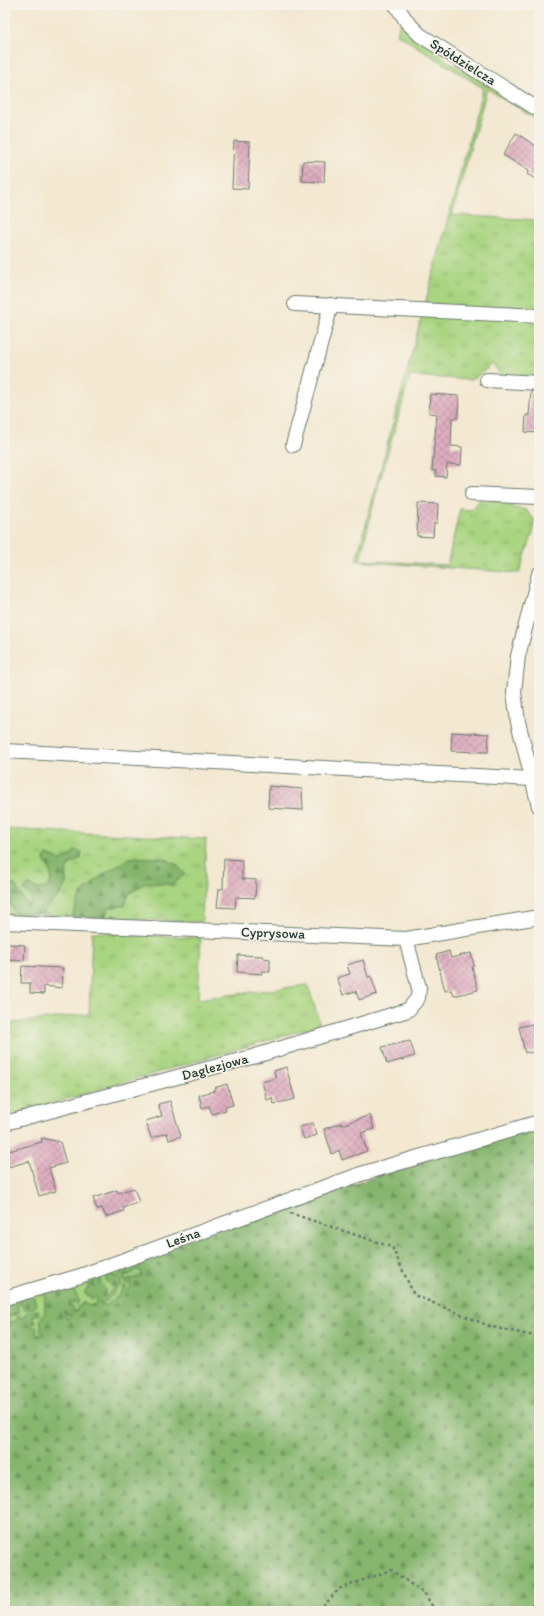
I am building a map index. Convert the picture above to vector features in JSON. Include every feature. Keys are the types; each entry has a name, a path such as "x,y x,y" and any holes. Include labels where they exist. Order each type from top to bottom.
{"street":[{"name":"Spółdzielcza","path":"396,5 407,22 420,35 539,110"},
{"path":"295,304 539,316"},
{"path":"293,444 330,305"},
{"path":"487,380 539,383"},
{"path":"472,494 539,497"},
{"path":"539,574 518,656 514,683 515,705 539,806"},
{"path":"5,751 532,779"},
{"name":"Cyprysowa","path":"5,922 406,939 539,917"},
{"name":"Daglezjowa","path":"5,1122 252,1057 408,1010 418,998 420,988 406,939"},
{"name":"Leśna","path":"5,1298 80,1276 360,1174 539,1122"}],"path":[{"path":"271,1206 392,1247 414,1295 492,1327 539,1337"},
{"path":"319,1611 339,1589 391,1570 425,1594 435,1611"}],"green space":[{"path":"400,23 449,62 539,116 539,120 487,89 452,215 539,220 539,378 502,376 493,364 472,380 410,376 376,494 360,560 447,565 460,509 471,510 480,500 502,501 515,508 526,510 534,519 533,533 519,573 356,561 483,88 397,34"},
{"path":"5,829 206,839 202,922 105,918 108,908 125,905 129,894 146,882 173,885 178,865 163,858 130,858 81,894 72,917 42,914 48,905 61,894 66,883 66,871 69,865 81,858 69,857 60,860 47,855 44,860 49,868 52,879 47,888 37,889 29,885 25,890 32,897 31,904 25,903 15,885 10,903 15,914 5,914"},
{"path":"75,850 82,852 81,858 69,865 66,871 66,883 61,894 48,905 42,914 15,914 9,897 9,885 15,885 25,902 31,904 32,897 24,890 29,885 37,889 47,888 52,879 49,868 44,860 47,855 60,860 69,857"},
{"path":"130,858 160,858 167,860 173,863 185,874 173,885 146,882 129,894 125,905 108,908 105,918 72,917 81,894 102,875"},
{"path":"92,932 201,938 198,999 308,985 320,1025 5,1117 5,1024 89,1014"},
{"path":"539,1123 539,1611 5,1611 5,1327 8,1327 8,1322 15,1322 19,1316 23,1318 26,1313 37,1310 39,1311 37,1315 33,1315 33,1319 36,1324 32,1322 31,1325 37,1328 36,1335 39,1336 40,1333 43,1335 44,1334 40,1329 42,1325 40,1321 45,1312 45,1290 68,1284 69,1290 73,1288 79,1301 77,1304 74,1301 72,1304 70,1302 69,1304 74,1308 68,1315 64,1311 67,1320 74,1310 77,1312 79,1306 82,1306 82,1303 84,1302 91,1306 92,1304 94,1305 96,1303 95,1301 98,1298 96,1296 93,1300 90,1298 91,1295 89,1296 84,1293 88,1288 88,1284 101,1279 102,1282 99,1284 106,1290 104,1296 106,1297 112,1289 115,1292 107,1301 102,1303 99,1302 101,1305 107,1305 120,1295 120,1292 123,1290 122,1287 125,1286 128,1290 131,1287 129,1284 132,1282 131,1280 125,1284 123,1279 138,1278 142,1276 141,1271 136,1270 120,1278 121,1285 116,1290 110,1285 111,1283 106,1281 106,1273 117,1277 121,1273 121,1266 197,1236"},
{"path":"121,1266 121,1273 117,1277 106,1273 121,1285 120,1278 131,1275 135,1270 141,1271 142,1276 138,1278 123,1279 125,1284 131,1280 131,1287 127,1290 123,1290 120,1295 107,1306 99,1303 99,1301 106,1297 104,1296 99,1284 101,1279 91,1295 93,1300 96,1296 98,1298 94,1305 91,1306 84,1302 82,1303 82,1306 78,1312 74,1310 67,1320 63,1312 64,1310 68,1315 68,1304 70,1302 68,1284"},
{"path":"45,1290 45,1312 40,1321 44,1334 39,1337 36,1335 31,1325 32,1322 36,1324 33,1319 33,1315 39,1311 15,1322 8,1327 5,1327 5,1321 23,1300 30,1295"},
{"path":"32,1293 37,1305 34,1308 24,1310 21,1303 17,1306 20,1312 15,1315 12,1314 12,1316 5,1321 5,1303"}],"building":[{"path":"516,133 539,148 539,181 527,174 529,171 503,155"},
{"path":"234,141 250,142 248,189 232,188"},
{"path":"303,161 325,162 324,182 302,181"},
{"path":"531,391 539,391 539,433 525,432 526,415 529,415"},
{"path":"430,394 459,396 458,418 452,418 451,446 462,447 461,465 447,464 446,477 436,476 436,471 432,470 437,414 429,413"},
{"path":"418,503 438,504 437,523 434,523 433,537 417,536"},
{"path":"452,732 489,734 488,752 451,751"},
{"path":"269,786 302,789 303,810 268,808"},
{"path":"224,859 242,860 242,879 256,880 255,898 236,897 235,908 217,907 219,889 223,889"},
{"path":"8,944 25,945 24,961 7,960"},
{"path":"449,951 451,958 471,953 474,966 472,967 478,990 454,996 452,990 445,991 436,955"},
{"path":"238,955 263,956 263,958 270,959 270,972 262,971 262,974 237,972"},
{"path":"363,960 368,977 371,976 377,994 359,1000 356,991 343,995 337,978 350,974 347,965"},
{"path":"22,966 63,968 62,988 44,986 44,994 30,993 30,983 21,983"},
{"path":"532,1024 534,1031 539,1030 539,1049 530,1053 525,1053 519,1027"},
{"path":"410,1041 415,1056 387,1064 382,1047"},
{"path":"286,1067 295,1099 274,1104 272,1098 267,1100 262,1082 276,1078 274,1071"},
{"path":"227,1084 233,1105 225,1107 226,1110 212,1114 209,1106 202,1108 199,1095 214,1091 214,1088"},
{"path":"170,1101 181,1136 169,1140 167,1133 151,1138 146,1121 162,1116 158,1104"},
{"path":"370,1115 374,1129 361,1133 367,1151 342,1160 339,1150 332,1154 324,1129 341,1123 342,1125"},
{"path":"313,1123 317,1135 304,1139 300,1127"},
{"path":"41,1138 60,1142 66,1163 49,1168 56,1191 39,1196 29,1161 9,1167 5,1152 42,1142"},
{"path":"134,1188 139,1202 123,1208 124,1211 106,1217 102,1208 97,1209 93,1198 117,1190 118,1193"}]}
